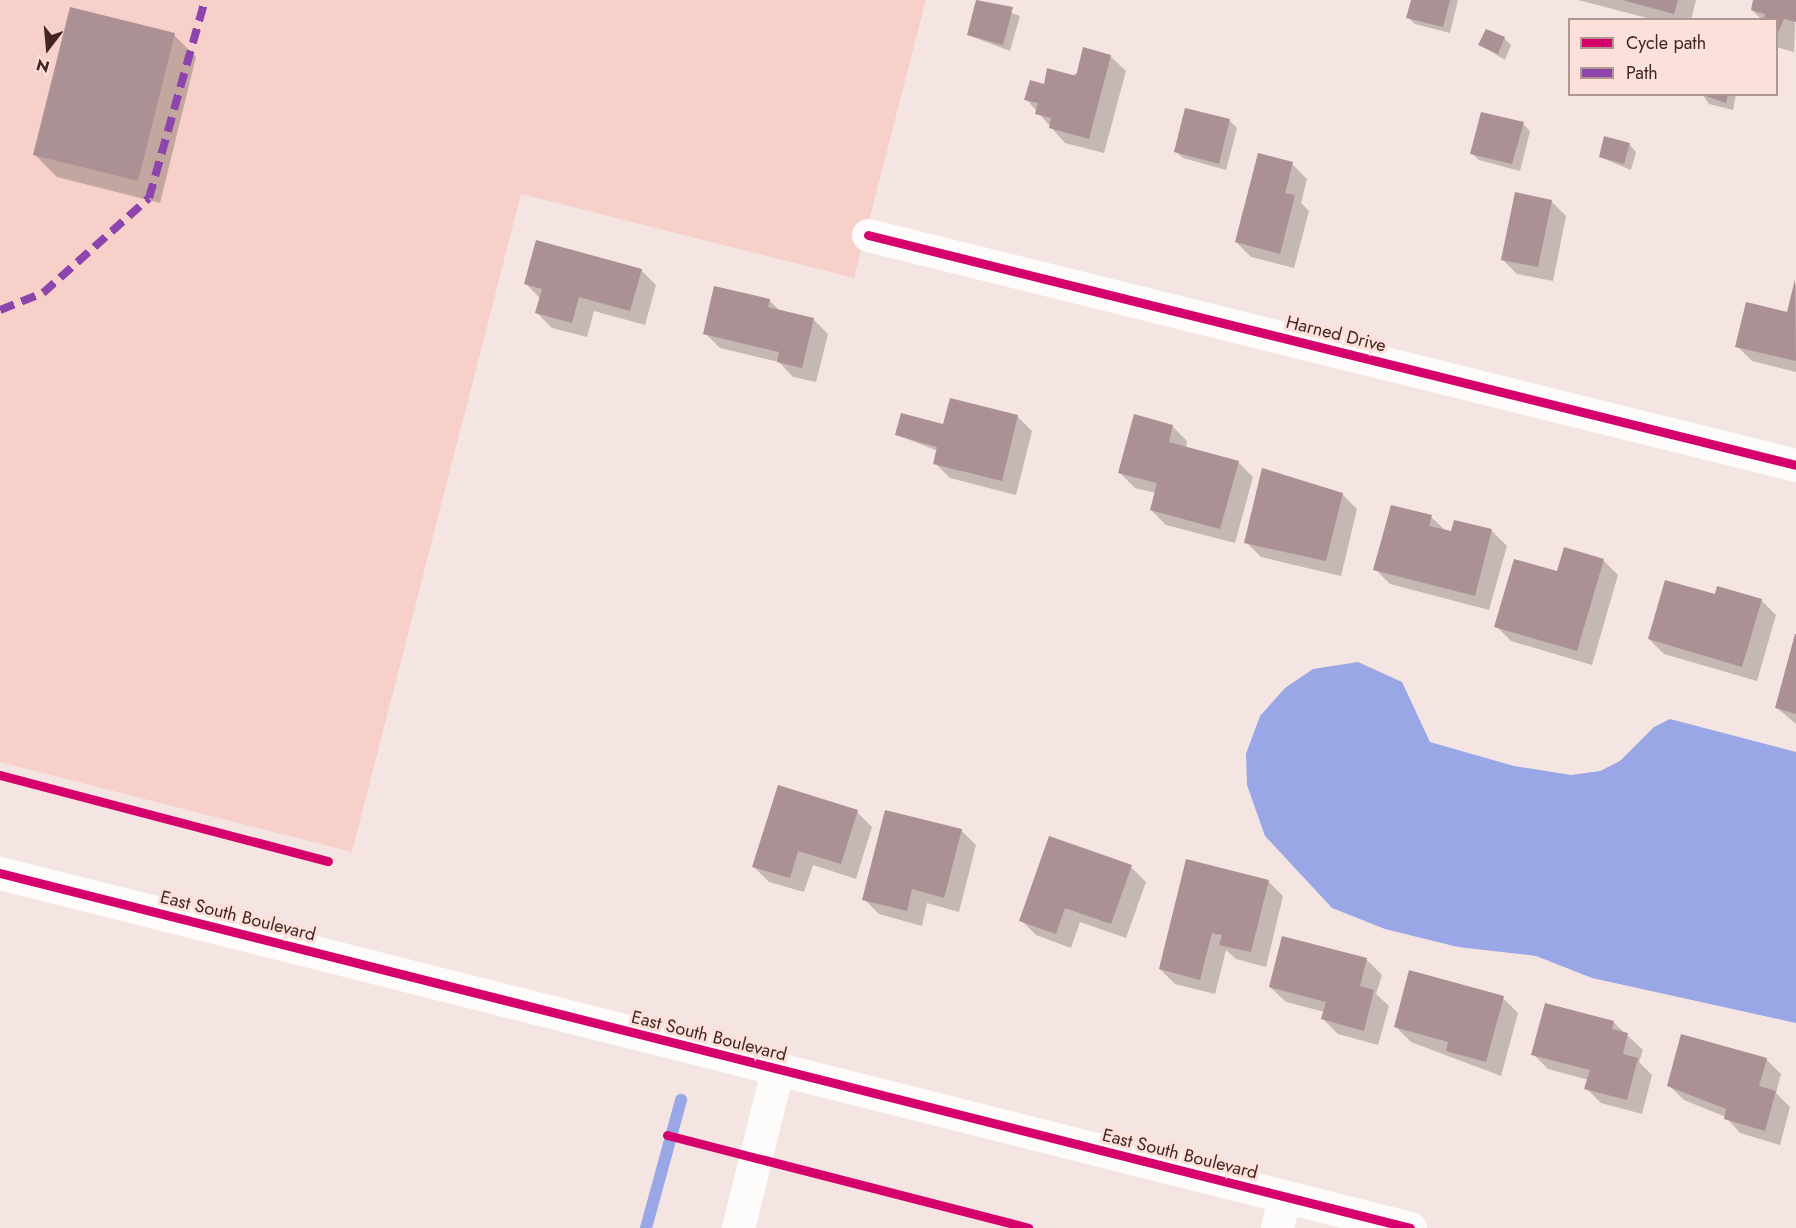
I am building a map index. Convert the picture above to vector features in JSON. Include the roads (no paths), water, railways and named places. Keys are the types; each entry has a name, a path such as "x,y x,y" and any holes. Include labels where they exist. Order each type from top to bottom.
{"street":[{"name":"Harned Drive","path":"868,235 1796,465"},
{"name":"East South Boulevard","path":"0,873 777,1070 1280,1213 1410,1228"},
{"path":"738,1228 777,1070"}],"water":[{"path":"1358,662 1402,682 1430,742 1514,766 1571,775 1600,771 1620,761 1654,727 1670,719 1796,752 1796,1023 1592,978 1536,956 1458,947 1385,929 1332,908 1265,836 1247,785 1246,754 1260,716 1285,688 1313,669"}],"waterway":[{"path":"646,1228 681,1100"}]}
